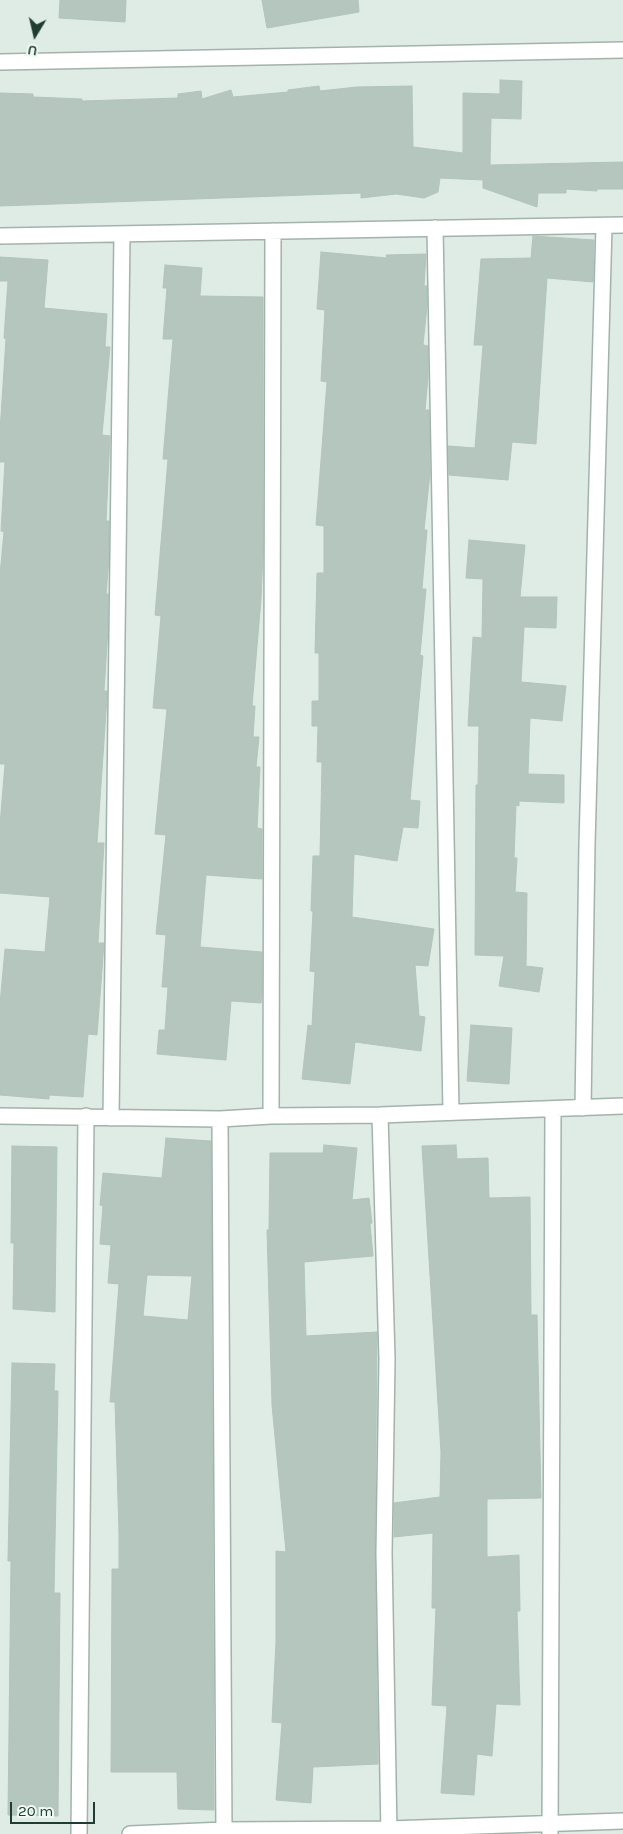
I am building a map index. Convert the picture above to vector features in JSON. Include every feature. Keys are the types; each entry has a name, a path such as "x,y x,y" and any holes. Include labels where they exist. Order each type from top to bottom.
{"street":[{"path":"0,62 623,50"},
{"path":"0,236 623,225"},
{"path":"583,1108 587,844 604,226"},
{"path":"435,228 451,1112"},
{"path":"271,1116 273,231"},
{"path":"111,1118 122,234"},
{"path":"0,1116 220,1119 271,1116 553,1110 623,1106"},
{"path":"550,1829 553,1110"},
{"path":"380,1115 387,1359 384,1553 389,1832"},
{"path":"79,1834 86,1116"},
{"path":"220,1119 224,1832"},
{"path":"130,1834 550,1829 623,1821"}],"building":[{"path":"60,0 126,0 125,22 59,18"},
{"path":"262,0 358,0 359,12 267,28"},
{"path":"500,80 522,81 521,119 491,118 490,165 623,162 623,189 597,189 597,191 566,189 566,193 538,193 537,207 483,188 483,180 440,178 438,192 424,198 396,194 361,198 361,193 0,206 0,93 33,94 33,97 82,99 82,101 178,98 178,94 201,91 202,99 231,90 233,97 288,92 288,90 319,86 320,91 357,87 412,86 413,147 463,153 463,93 500,94"},
{"path":"533,236 594,240 593,282 547,278 536,444 512,442 508,480 449,475 448,446 475,448 483,345 474,345 481,259 531,258"},
{"path":"321,252 387,258 386,255 426,254 424,286 427,286 427,306 423,345 428,346 425,410 429,410 430,473 424,530 427,530 422,589 426,589 420,655 423,656 410,800 420,801 418,828 403,827 397,861 354,854 352,917 434,929 428,966 415,965 419,1016 425,1017 421,1051 355,1042 350,1084 302,1079 308,1025 312,1026 315,972 310,971 313,856 320,856 322,762 317,762 318,726 312,726 312,701 319,701 319,653 315,653 317,573 324,573 324,526 316,525 327,382 321,381 325,310 317,309"},
{"path":"0,257 48,260 44,308 107,314 105,347 110,347 102,435 110,436 106,521 109,521 109,559 106,594 108,594 108,628 104,691 107,691 107,697 97,843 104,843 98,943 104,943 97,1035 88,1034 83,1097 49,1095 49,1099 0,1095 0,1004 5,949 45,952 50,897 0,893 0,825 5,764 0,764 0,575 4,532 1,531 5,462 0,462 0,431 8,281 0,281"},
{"path":"165,265 202,268 200,296 263,297 263,554 252,706 255,706 253,737 259,737 256,767 260,767 257,828 262,829 262,879 206,875 200,947 262,952 262,994 261,1003 231,1001 226,1060 157,1054 159,1030 165,1030 168,987 162,987 166,935 156,934 166,835 155,834 167,709 153,708 161,616 155,615 168,459 163,459 173,339 163,339 167,288 163,288"},
{"path":"469,540 525,545 520,597 557,597 556,628 524,627 521,682 566,686 562,721 530,718 528,774 564,775 564,803 519,801 519,806 516,805 514,858 517,858 515,892 527,893 526,966 543,968 539,992 499,986 504,956 475,955 476,785 478,785 479,726 468,726 473,637 482,638 483,579 466,578"},
{"path":"471,1025 512,1028 509,1084 467,1081"},
{"path":"166,1138 211,1141 214,1810 178,1809 177,1772 111,1772 112,1569 119,1569 119,1532 115,1402 110,1402 119,1284 108,1283 111,1245 100,1244 103,1206 100,1205 103,1173 162,1178","holes":["147,1275 192,1276 188,1320 143,1316"]},
{"path":"324,1145 357,1148 352,1200 369,1198 372,1223 370,1224 373,1256 304,1262 306,1336 377,1332 375,1553 378,1764 313,1767 311,1803 276,1800 282,1723 272,1722 276,1642 276,1551 286,1552 272,1405 267,1230 269,1230 270,1153 323,1153"},
{"path":"456,1145 457,1159 488,1158 489,1198 530,1197 531,1315 537,1315 541,1498 487,1499 487,1557 519,1555 520,1611 517,1611 520,1705 496,1704 492,1756 477,1754 474,1795 441,1793 447,1706 432,1705 436,1608 432,1608 433,1533 394,1537 394,1503 440,1497 441,1452 422,1146"},
{"path":"12,1146 57,1147 55,1312 13,1309 14,1243 11,1243"},
{"path":"12,1363 55,1364 54,1391 58,1391 54,1593 60,1593 58,1816 8,1815 11,1561 8,1561"}]}
